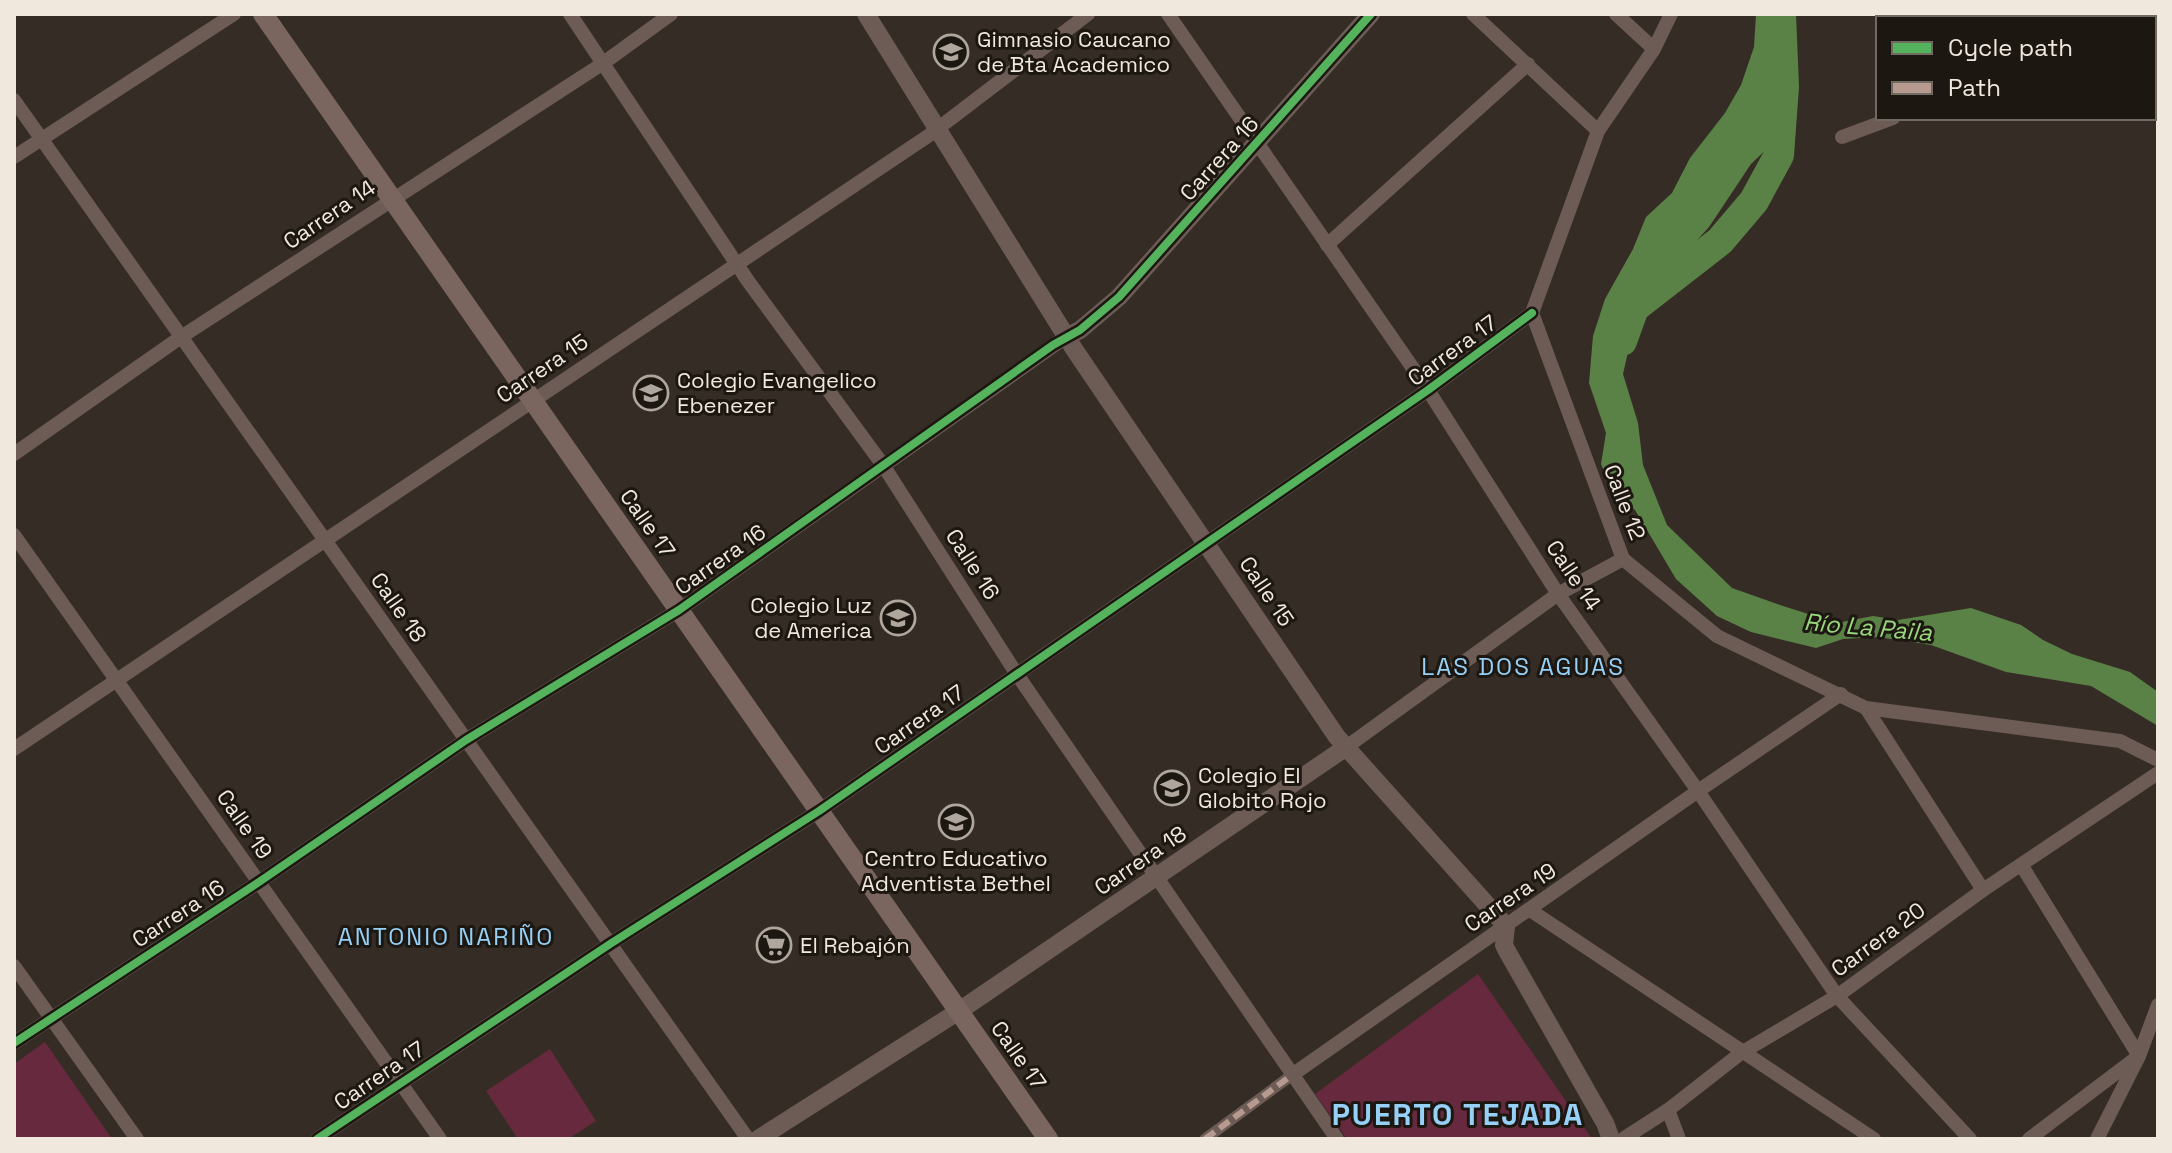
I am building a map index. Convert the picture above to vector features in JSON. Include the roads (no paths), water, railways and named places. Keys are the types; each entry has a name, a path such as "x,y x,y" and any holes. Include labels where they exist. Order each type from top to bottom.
{"main road":[{"name":"Calle 17","path":"263,14 1048,1139"}],"street":[{"path":"14,157 234,14"},
{"name":"Calle 16","path":"570,14 737,263 883,465 1016,673 1337,1139"},
{"name":"Carrera 14","path":"14,454 181,337 602,64 671,14"},
{"name":"Calle 15","path":"866,14 1066,337 1345,748 1506,926 1504,945 1605,1123 1611,1139"},
{"name":"Carrera 15","path":"14,749 937,128 1088,14"},
{"name":"Calle 14","path":"1168,14 1428,390 1558,594 1698,791 1837,996 1970,1139"},
{"name":"Carrera 16","path":"14,1043 259,882 466,740 679,610 1080,330 1119,297 1371,14"},
{"path":"1473,14 1598,131"},
{"path":"1616,14 1654,49"},
{"path":"1532,313 1598,131 1654,49 1671,14"},
{"path":"1327,245 1528,64"},
{"name":"Calle 18","path":"14,100 748,1139"},
{"path":"1842,137 1888,120"},
{"name":"Carrera 17","path":"317,1139 610,944 819,811 1428,390 1532,313"},
{"name":"Calle 12","path":"1532,313 1623,559 1717,636 1866,708 2120,741 2158,760"},
{"name":"Calle 19","path":"14,535 440,1139"},
{"name":"Carrera 18","path":"758,1139 959,1011 1156,878 1345,748 1558,594 1623,559"},
{"name":"Carrera 19","path":"1205,1139 1292,1075 1841,694"},
{"path":"1866,708 1983,890"},
{"name":"Carrera 20","path":"1623,1139 1668,1110 1741,1053 1837,996 1983,890 2158,773"},
{"path":"2022,866 2139,1056"},
{"path":"1530,910 1874,1139"},
{"path":"14,966 137,1139"},
{"path":"2097,1139 2139,1056 2158,1005"},
{"path":"2029,1139 2139,1056"},
{"path":"1668,1110 1679,1139"}],"water":[{"path":"1756,14 1790,14 1790,103 1776,140 1751,164 1709,227 1679,260 1656,277 1639,303 1623,374 1638,423 1643,465 1667,525 1732,588 1837,623 1873,616 1898,620 1971,608 2021,625 2072,654 2130,672 2158,692 2158,726 2091,686 2006,672 1931,645 1878,637 1843,639 1816,648 1751,632 1717,616 1676,579 1635,510 1613,494 1601,464 1606,433 1589,383 1593,336 1605,299 1633,249 1646,217 1672,193 1690,158 1725,113 1741,85 1754,47"}],"waterway":[{"name":"Río La Paila","path":"1622,341 1634,308 1720,241 1754,201 1779,155 1784,87 1781,14"}],"place":[{"name":"Gimnasio Caucano de Bta Academico","path":"951,52"},
{"name":"Colegio Evangelico Ebenezer","path":"651,393"},
{"name":"Colegio Luz de America","path":"898,618"},
{"name":"Colegio El Globito Rojo","path":"1172,788"},
{"name":"Centro Educativo Adventista Bethel","path":"956,822"},
{"name":"El Rebajón","path":"774,945"}],"district":[{"name":"LAS DOS AGUAS","path":"1523,666"},
{"name":"ANTONIO NARIÑO","path":"446,936"},
{"name":"PUERTO TEJADA","path":"1458,1114"}]}
